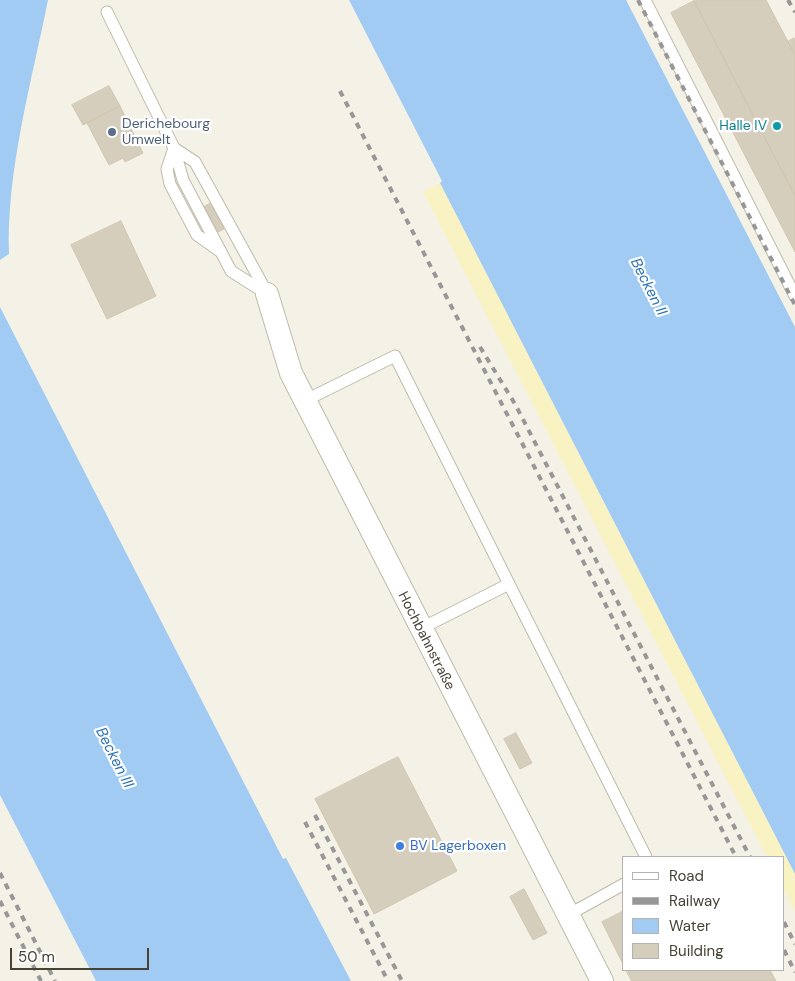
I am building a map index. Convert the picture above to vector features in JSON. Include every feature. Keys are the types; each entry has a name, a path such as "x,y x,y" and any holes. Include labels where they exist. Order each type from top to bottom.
{"street":[{"name":"Hochbahnstraße","path":"267,294 291,373 304,401 602,981"}],"lane":[{"path":"645,0 795,296"},
{"path":"107,12 174,148 183,180 231,270 267,294"},
{"path":"174,148 195,162 247,261 267,294"},
{"path":"304,401 394,356 645,856"},
{"path":"420,629 509,584"},
{"path":"568,915 622,885"}],"sand":[{"path":"440,183 795,874 795,912 785,892 785,856 766,856 423,192"}],"water":[{"path":"0,0 48,0 21,126 9,223 9,254 0,260"},
{"name":"Becken II","path":"349,0 626,0 795,327 795,874 440,183 442,181"},
{"name":"Becken III","path":"0,307 283,859 286,858 351,981 96,981 0,795"}],"building":[{"name":"Halle IV","path":"766,0 795,55 795,196 694,1"},
{"path":"694,1 795,196 795,252 671,13"},
{"path":"794,38 795,41 795,55 788,42"},
{"path":"109,86 120,106 83,125 72,105"},
{"path":"120,106 143,153 125,162 123,158 109,165 87,123"},
{"path":"211,203 224,229 218,232 204,207"},
{"path":"121,221 156,296 107,319 71,245"},
{"path":"516,733 532,763 520,769 504,739"},
{"path":"398,757 457,871 374,914 315,799"},
{"path":"524,889 547,933 533,940 510,897"},
{"path":"622,912 622,962 602,922"},
{"path":"627,971 771,971 776,981 632,981"}],"railway":[{"path":"638,0 795,305"},
{"path":"788,0 795,12"},
{"path":"340,91 735,856"},
{"path":"480,347 515,404 749,856"},
{"path":"315,815 402,981"},
{"path":"305,822 388,981"},
{"path":"0,873 55,981"},
{"path":"0,901 41,981"},
{"path":"785,924 795,944"},
{"path":"785,952 795,972"}],"place":[{"name":"Halle IV","path":"777,126"},
{"name":"Derichebourg Umwelt","path":"112,132"},
{"name":"BV Lagerboxen","path":"400,846"}]}
